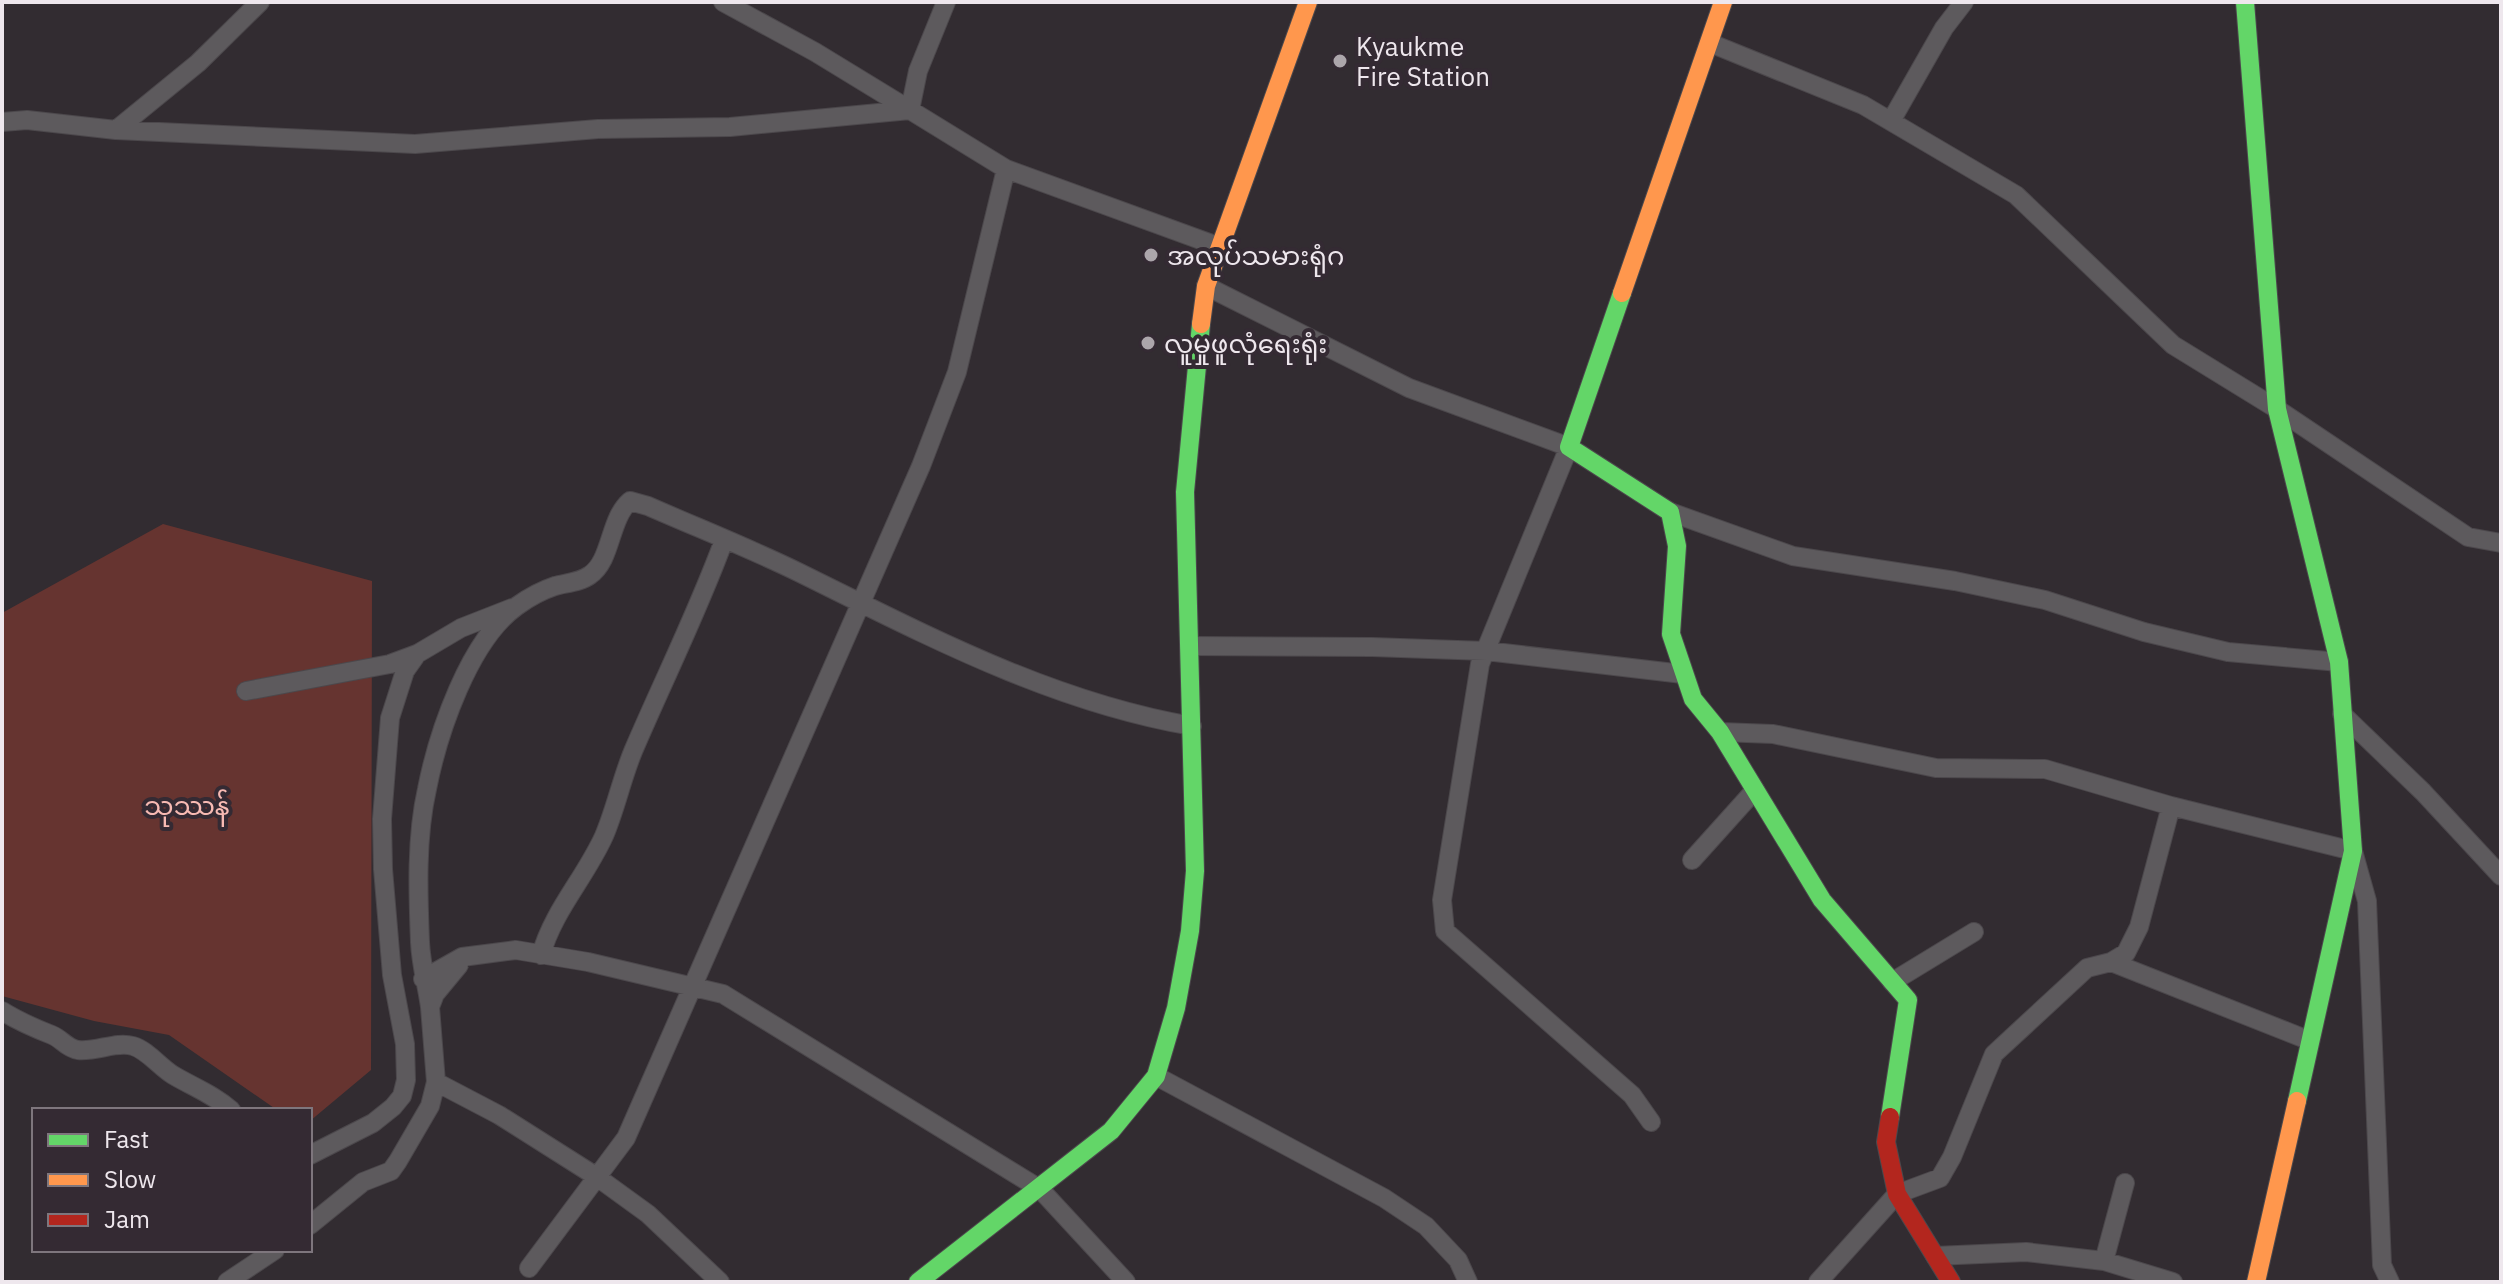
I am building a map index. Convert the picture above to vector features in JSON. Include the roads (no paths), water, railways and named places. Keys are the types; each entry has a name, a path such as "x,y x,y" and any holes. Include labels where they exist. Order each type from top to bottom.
{"street":[{"path":"116,130 198,63 260,2"},
{"path":"723,2 815,52 1006,169 1220,247"},
{"path":"910,110 918,71 946,2"},
{"path":"918,1282 1111,1131 1156,1076 1176,1008 1190,931 1195,871 1185,492 1206,286 1308,2"},
{"path":"1651,1122 1632,1095 1445,931 1442,900 1480,664 1569,447 1723,2"},
{"path":"1891,121 1944,28 1964,2"},
{"path":"2245,2 2277,409 2339,662 2353,851 2367,901 2386,1274 2369,1282"},
{"path":"1710,43 1863,105 2016,195 2173,345 2277,409 2468,537 2501,543"},
{"path":"2,122 27,120 116,130 415,144 598,129 730,127 910,110"},
{"path":"529,1268 626,1138 921,466 957,372 1006,169"},
{"path":"1206,286 1409,388 1569,447 1670,512 1793,556 1955,581 2045,600 2144,632 2228,652 2339,662"},
{"path":"246,691 390,664 417,654 461,628 516,607 551,588 590,575 599,565 622,508 630,501 648,506 796,572 961,653 1104,706 1144,718 1192,726"},
{"path":"1670,512 1677,546 1671,634 1693,699 1720,732 1822,900 1908,1000 1886,1142 1897,1194 1951,1282"},
{"path":"541,955 556,914 588,869 605,834 632,752 703,597 724,540"},
{"path":"312,1223 363,1182 391,1171 430,1106 436,1082 430,1007 423,979 420,943 426,790 457,690 478,650 516,607"},
{"path":"1190,646 1486,651 1683,674"},
{"path":"312,1154 383,1115 402,1096 406,1080 405,1044 392,975 382,819 390,718 405,671 417,654"},
{"path":"2342,714 2423,792 2501,876"},
{"path":"1720,732 1773,734 1936,768 2045,769 2171,806 2353,851"},
{"path":"1692,860 1755,790"},
{"path":"1818,1282 1897,1194 1940,1178 1952,1157 1994,1054 2087,968 2111,962 2126,953 2139,927 2171,806"},
{"path":"2256,1282 2308,1040 2353,851"},
{"path":"1892,982 1974,932"},
{"path":"423,979 467,957 516,950 588,962 723,994 1040,1189 1126,1282"},
{"path":"430,1007 445,979 467,957"},
{"path":"2111,962 2308,1040"},
{"path":"2,1011 79,1050 121,1044 137,1047 175,1076 212,1095 228,1108"},
{"path":"1156,1076 1384,1198 1426,1226 1458,1260 1468,1282"},
{"path":"436,1082 499,1115 597,1177 648,1214 720,1282"},
{"path":"2104,1261 2125,1183"},
{"path":"227,1282 272,1252"},
{"path":"1935,1256 2026,1252 2104,1261 2173,1282"}],"place":[{"name":"Kyaukme Fire Station","path":"1340,61"},
{"name":"အလုပ်သမားရုံဂ","path":"1151,255"},
{"name":"လူမှုဖူလုံရေးရုံး","path":"1148,343"}],"park label":[{"name":"သုဿန်","path":"187,805"}]}
